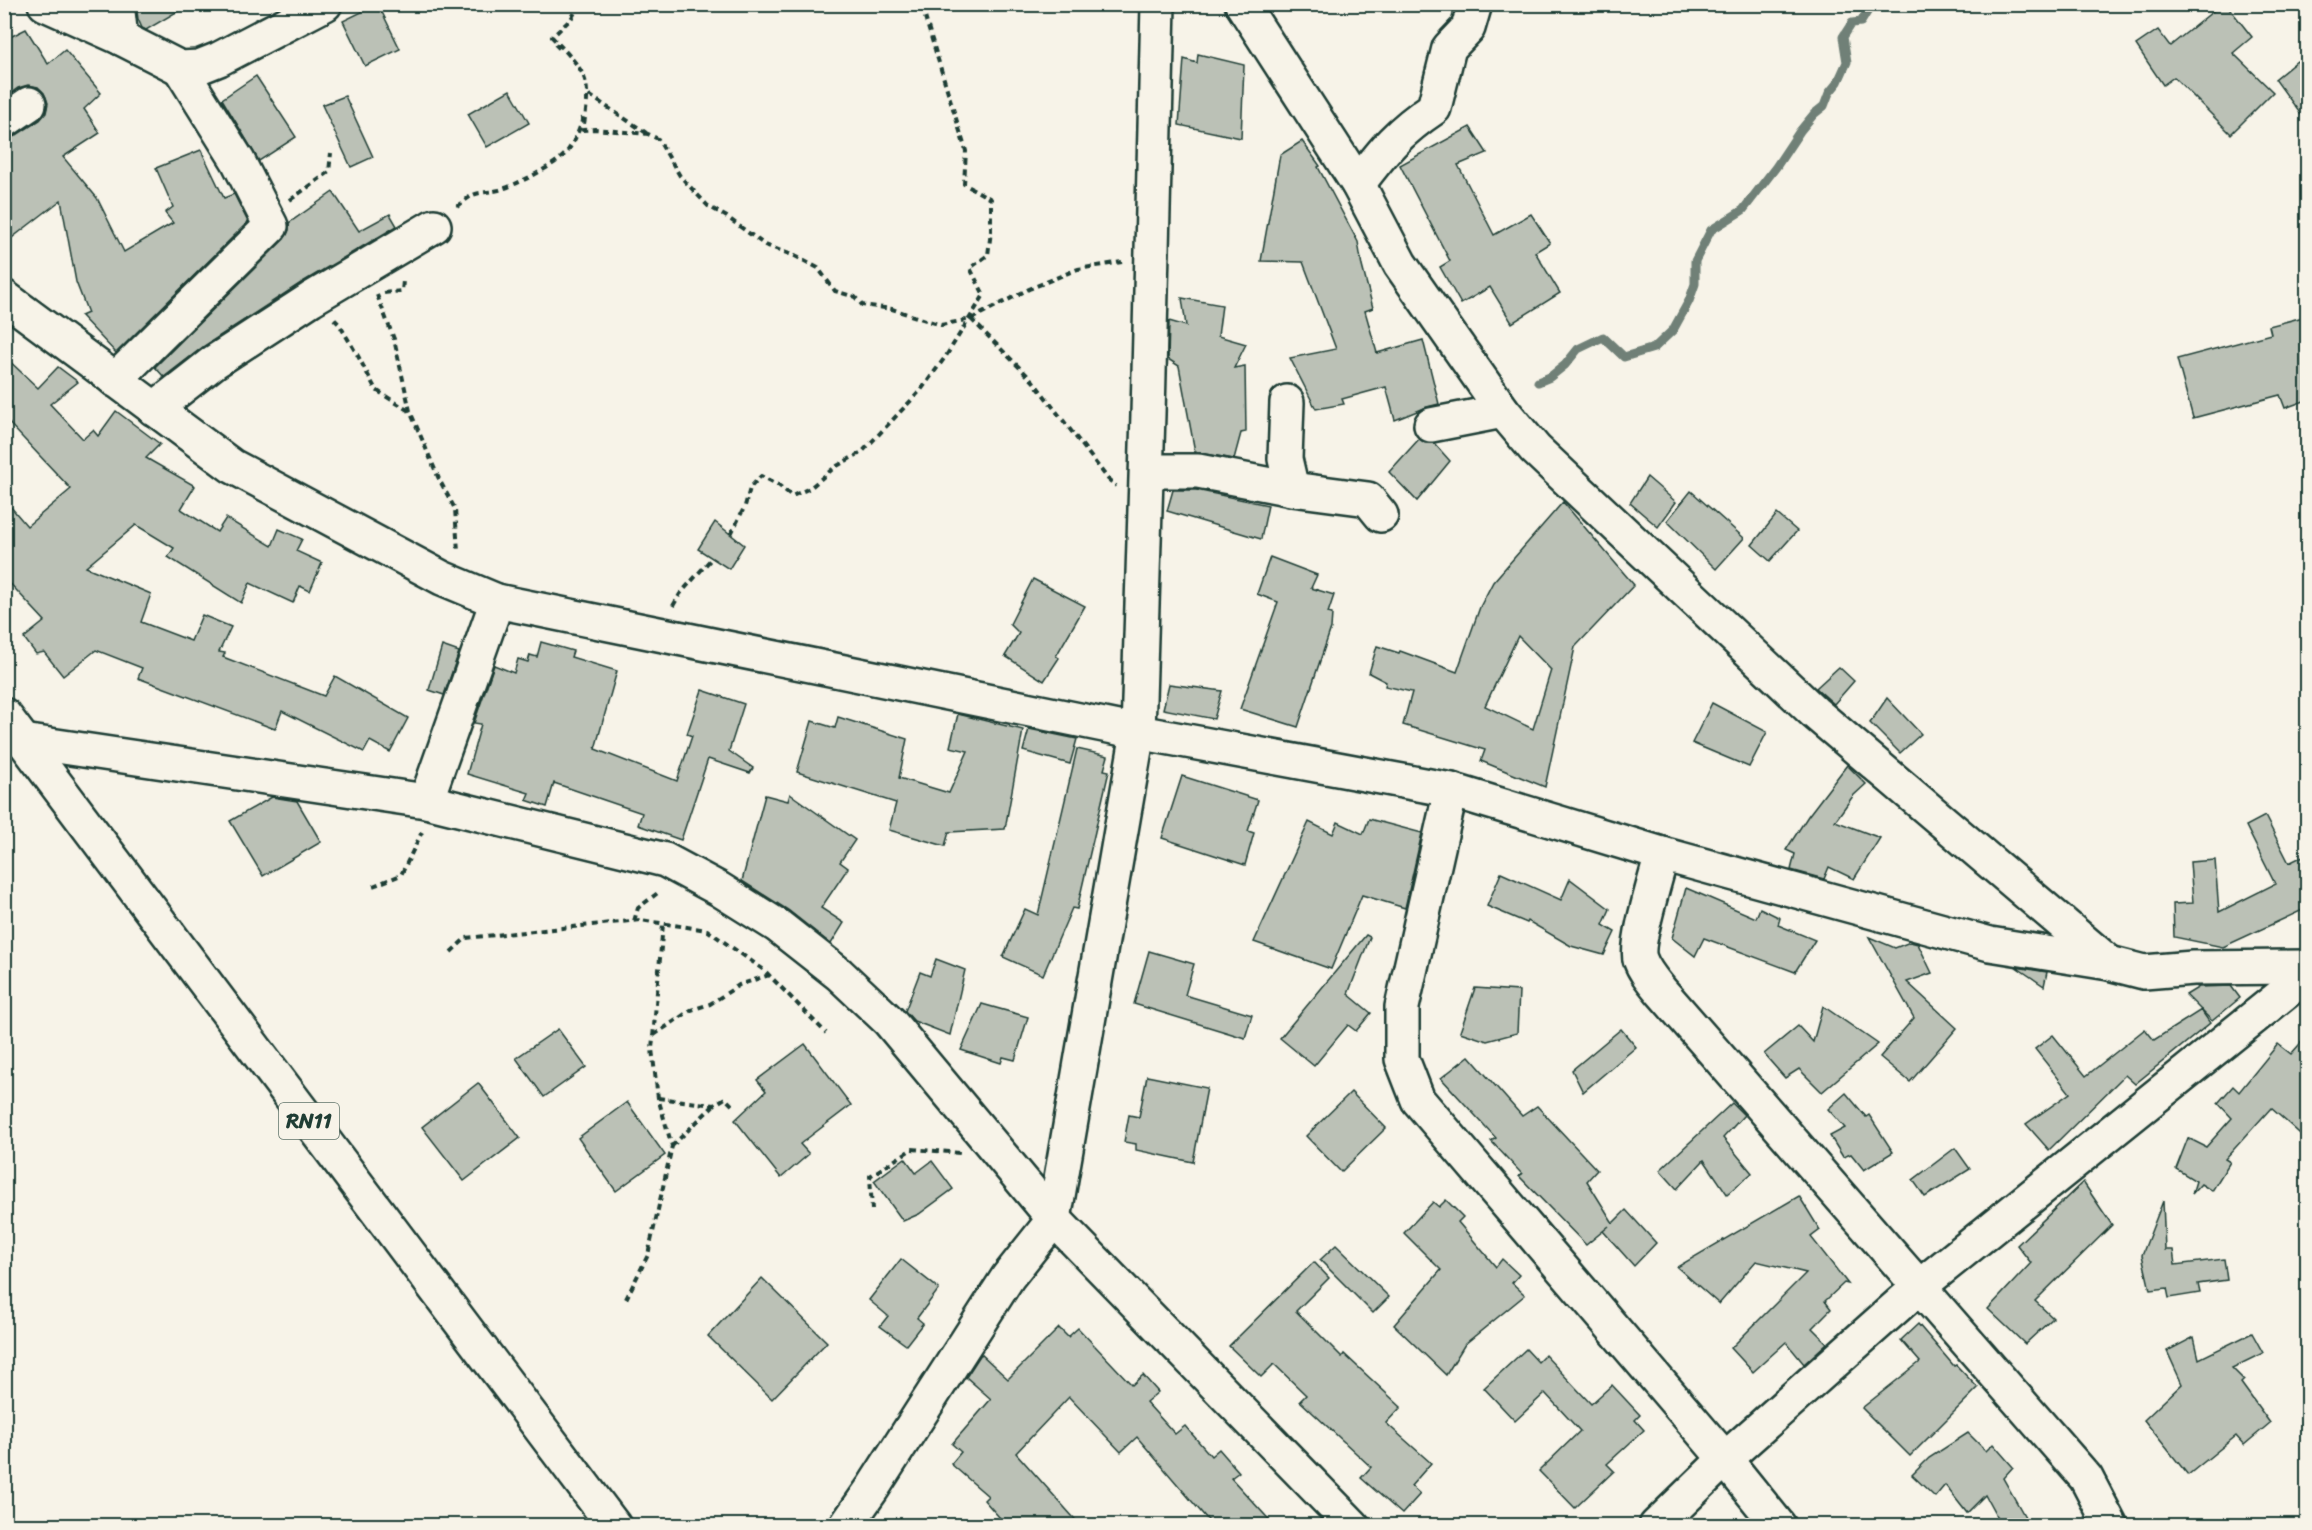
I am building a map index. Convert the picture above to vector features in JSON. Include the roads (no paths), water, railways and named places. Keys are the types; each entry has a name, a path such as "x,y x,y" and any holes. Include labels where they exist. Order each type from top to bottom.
{"street":[{"path":"45,4 121,38 180,68 199,67 219,59 325,4"},
{"path":"117,4 121,38"},
{"path":"846,1526 1008,1277 1054,1219 1138,732 1146,509 1158,4"},
{"path":"1242,4 1358,184 1400,264 1503,411 1534,449 1814,712 2109,963"},
{"path":"1358,184 1391,141 1414,121 1434,108 1449,48 1468,28 1475,4"},
{"path":"115,380 271,226 238,161 180,68"},
{"path":"153,409 214,362 311,298 434,226"},
{"path":"4,297 232,466 442,578 497,601 1138,732 1452,790 1662,854 1990,944 2109,963 2144,972 2193,968 2307,967"},
{"path":"1287,402 1285,459 1292,489"},
{"path":"1431,425 1503,411"},
{"path":"1146,471 1198,471 1292,489 1368,499 1381,515"},
{"path":"429,802 497,601"},
{"path":"14,728 429,802 665,860 719,889 778,926 839,974 889,1021 1054,1219 1353,1526"},
{"name":"RN11","path":"14,728 614,1526"},
{"path":"1452,790 1402,1007 1402,1059 1418,1100 1725,1459 1779,1526"},
{"path":"1662,854 1643,927 1639,957 1645,969 1660,991 2086,1478 2112,1526"},
{"path":"1656,1526 1725,1459 1920,1286 2307,974"}],"waterway":[{"path":"1538,382 1550,377 1565,365 1578,349 1603,337 1624,357 1654,348 1673,330 1689,301 1695,284 1695,261 1711,230 1743,210 1800,131 1824,106 1847,62 1843,37 1852,23 1861,22 1872,4"}]}
